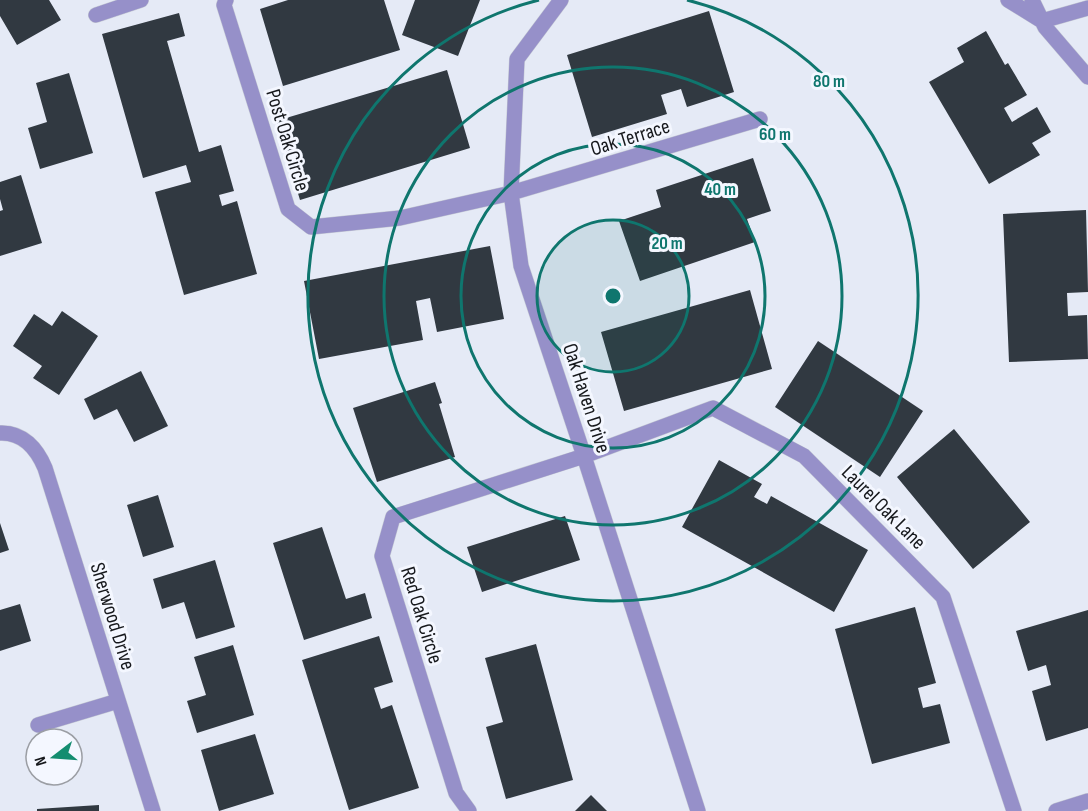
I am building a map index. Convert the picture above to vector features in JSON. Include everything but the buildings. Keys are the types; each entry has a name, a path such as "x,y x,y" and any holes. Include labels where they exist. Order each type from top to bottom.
{"street":[{"path":"96,15 141,0"},
{"name":"Post Oak Circle","path":"226,0 224,5 288,209 311,227 400,218 511,193"},
{"name":"Oak Haven Drive","path":"561,0 517,58 511,193 521,266 698,811"},
{"path":"1008,0 1042,21 1088,8"},
{"path":"1032,0 1045,27 1088,77"},
{"name":"Oak Terrace","path":"511,193 760,119"},
{"name":"Laurel Oak Lane","path":"584,456 713,408 804,456 943,597 1014,811"},
{"name":"Sherwood Drive","path":"0,433 9,433 24,439 39,454 45,468 153,811"},
{"name":"Red Oak Circle","path":"469,811 456,793 382,555 393,517 584,456"},
{"path":"38,725 118,701"},
{"path":"1056,811 1088,801"}]}
